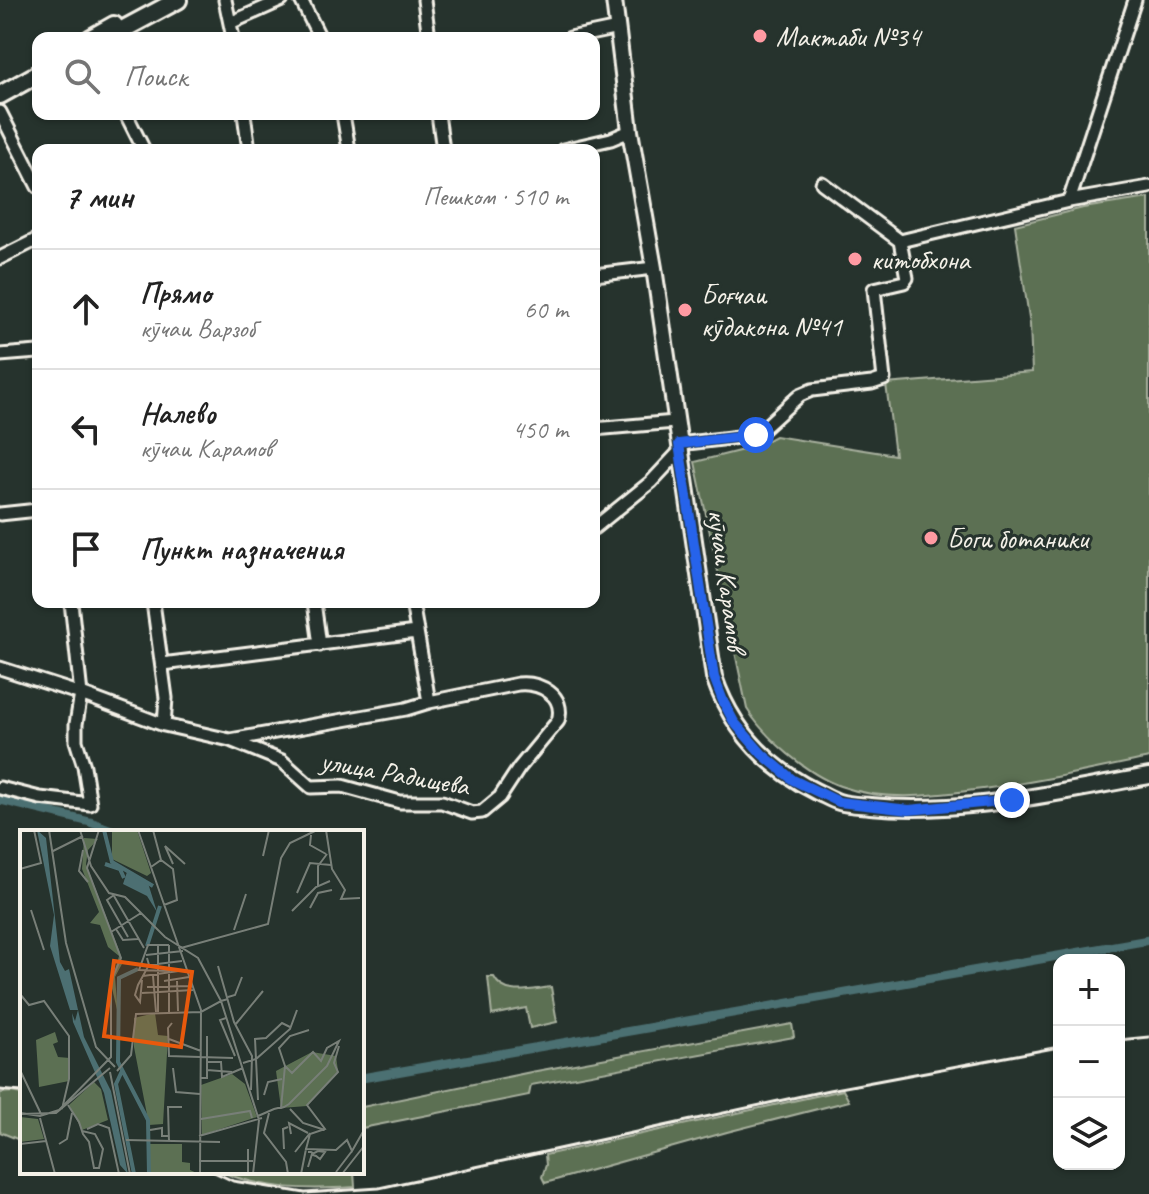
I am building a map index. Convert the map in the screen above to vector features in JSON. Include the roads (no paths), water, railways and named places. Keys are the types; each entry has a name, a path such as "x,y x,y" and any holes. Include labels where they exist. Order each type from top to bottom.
{"highway":[{"path":"115,32 162,0"},
{"path":"105,32 178,0"},
{"path":"0,86 32,69"},
{"path":"0,95 32,77"}],"main road":[{"name":"кӯчаи Карамов","path":"614,0 630,131 654,268 714,677 734,722 762,754 793,780 839,802 909,810 1012,800 1149,776"}],"street":[{"path":"225,0 232,32"},
{"path":"230,23 282,0"},
{"path":"301,0 317,32"},
{"path":"424,0 428,32"},
{"path":"1069,201 1135,0"},
{"path":"599,32 618,28"},
{"path":"0,112 32,175"},
{"path":"129,120 141,144"},
{"path":"245,120 248,144"},
{"path":"344,120 348,144"},
{"path":"439,120 442,144"},
{"path":"589,144 630,131"},
{"path":"600,523 651,482 680,447 751,437 800,395 812,390 884,379 874,289 904,282 907,278 900,241 822,183"},
{"path":"900,241 1069,201 1149,187"},
{"path":"0,258 32,242"},
{"path":"600,274 654,268"},
{"path":"0,355 32,352"},
{"path":"600,428 675,422"},
{"path":"0,514 32,511"},
{"path":"0,788 40,798 90,804 76,741 81,694 72,608"},
{"path":"154,608 166,698 164,725"},
{"path":"315,608 320,645"},
{"path":"230,740 406,709 429,702 413,608"},
{"path":"162,664 416,632"},
{"name":"улица Радищева","path":"0,668 164,725 230,740 282,761 311,787 342,786 400,802 442,802 472,813 482,812 500,797 519,768 558,721 561,712 548,690 531,683 429,702"}],"waterway":[{"path":"0,800 112,830"},
{"path":"364,1078 1149,940"}],"railway":[{"path":"1125,1039 1149,1037"},
{"path":"218,1174 233,1181 305,1193 379,1188 829,1090 1053,1048"},
{"path":"0,1090 20,1092"}],"place":[{"name":"Мактаби №34","path":"760,36"},
{"name":"китобхона","path":"855,259"},
{"name":"Боғчаи кӯдакона №41","path":"685,310"},
{"name":"Боги ботаники","path":"931,538"}]}
